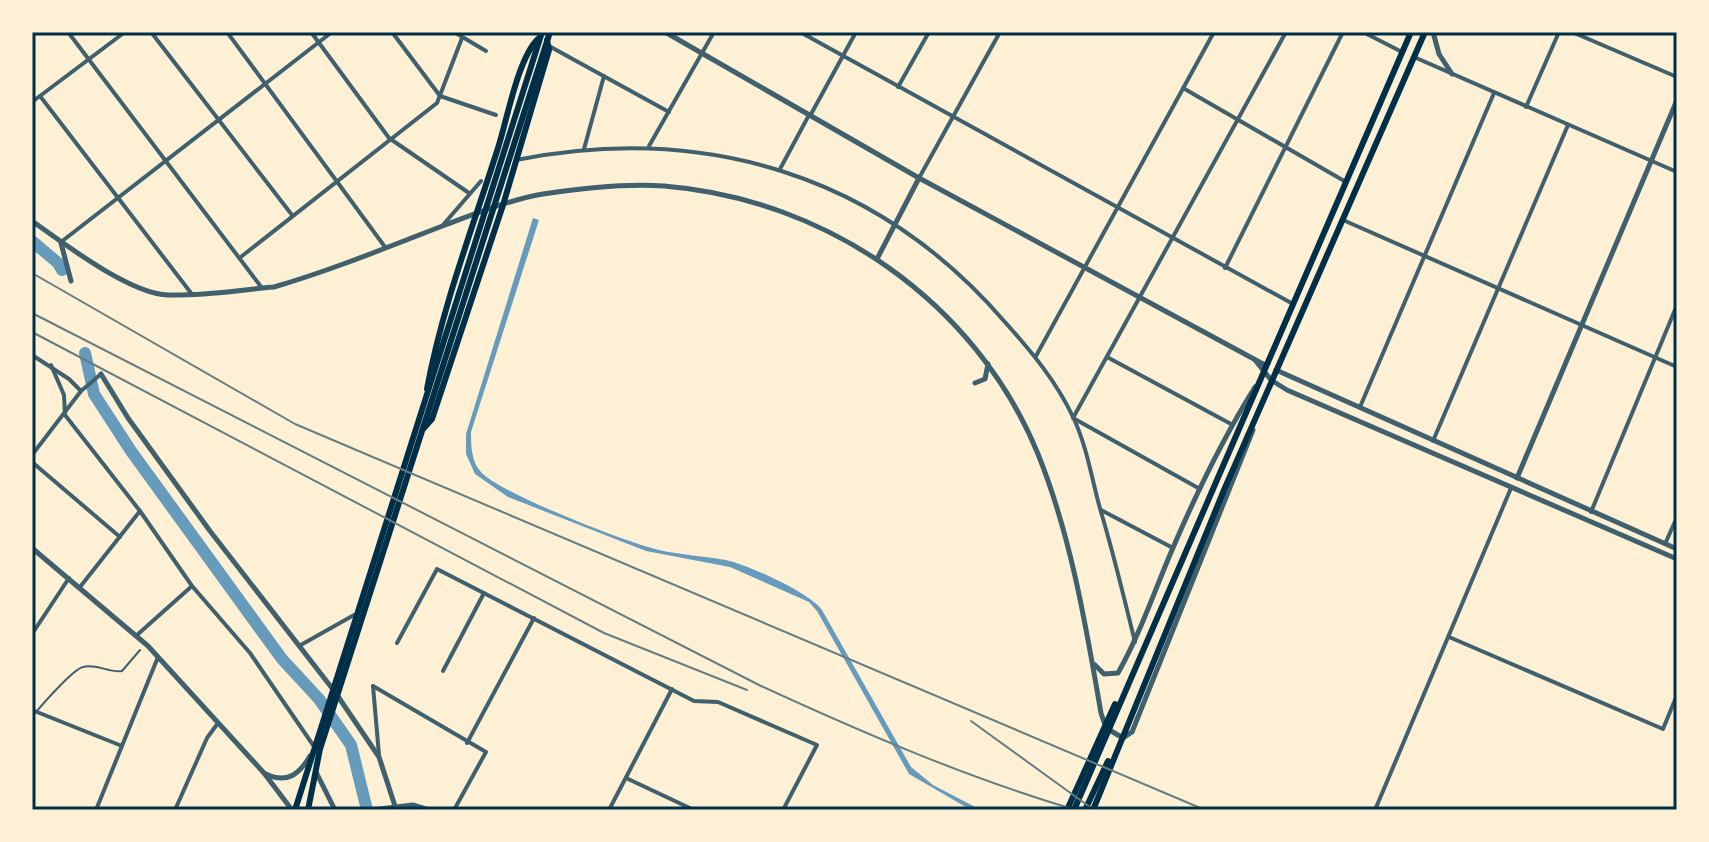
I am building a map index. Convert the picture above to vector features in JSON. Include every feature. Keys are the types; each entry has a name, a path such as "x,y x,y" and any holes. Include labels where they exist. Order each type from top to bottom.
{"main road":[{"path":"422,416 433,356 529,51 550,32"},
{"path":"1074,810 1411,32"},
{"path":"1093,810 1125,726 1266,390 1425,32"},
{"path":"422,430 432,419 503,205 545,39"},
{"path":"294,810 310,756 340,687 422,416 545,39"},
{"path":"1402,52 1414,57"},
{"path":"409,463 483,232"},
{"path":"1264,368 1276,370"},
{"path":"308,810 316,745 350,631 383,541"},
{"path":"1067,810 1148,636"},
{"path":"1085,810 1125,726"}],"street":[{"path":"68,32 242,257 262,288"},
{"path":"32,102 125,32"},
{"path":"151,32 292,215"},
{"path":"227,32 385,247"},
{"path":"311,32 389,138 469,193"},
{"path":"61,242 332,32"},
{"path":"392,32 440,96 496,115"},
{"path":"455,32 486,51"},
{"path":"665,32 919,178 1087,266 1254,359 1271,380 1677,559"},
{"path":"649,146 714,32"},
{"path":"800,32 1293,304"},
{"path":"780,169 856,32"},
{"path":"898,87 929,32"},
{"path":"877,259 1000,32"},
{"path":"1036,356 1214,32"},
{"path":"1073,418 1286,32"},
{"path":"1225,268 1343,32"},
{"path":"1363,32 1402,52"},
{"path":"1433,32 1439,54 1452,74"},
{"path":"1526,107 1559,32"},
{"path":"1572,32 1677,77"},
{"path":"242,257 437,103 462,38"},
{"path":"545,39 669,112"},
{"path":"1414,57 1677,172"},
{"path":"584,149 604,76"},
{"path":"1183,88 1346,182"},
{"path":"1359,409 1494,93"},
{"path":"40,96 115,198 191,293"},
{"path":"1517,478 1677,100"},
{"path":"1433,441 1568,125"},
{"path":"516,160 584,149 649,146 723,156 780,169 832,189 895,225 940,257 980,293 1036,356 1073,418 1089,459 1135,643"},
{"path":"441,227 481,181"},
{"path":"32,221 61,242 147,291 166,295 234,293 302,279 503,205 541,195 600,188 680,188 747,200 802,220 877,259 933,304 988,363 1014,404 1051,490 1106,728 1114,735 1128,738 1242,464 1266,390"},
{"path":"1343,220 1677,367"},
{"path":"61,242 71,281"},
{"path":"1591,512 1677,305"},
{"path":"32,355 51,365 81,390"},
{"path":"1106,356 1231,424"},
{"path":"975,383 985,379 988,363"},
{"path":"51,365 64,395 65,415 140,511 192,586 250,653 316,745"},
{"path":"1276,370 1677,549"},
{"path":"32,455 81,390 100,375 128,418 297,647 335,692 379,757"},
{"path":"1092,661 1100,672 1118,673 1135,643 1173,548 1231,424 1256,385"},
{"path":"1073,418 1201,490"},
{"path":"32,462 120,537"},
{"path":"1375,810 1511,488"},
{"path":"1101,510 1173,548"},
{"path":"80,587 140,511"},
{"path":"1665,544 1677,517"},
{"path":"32,548 137,635 294,810"},
{"path":"397,643 437,569 694,701 718,702 817,745 783,810"},
{"path":"32,634 69,578"},
{"path":"137,635 192,586"},
{"path":"443,671 484,593"},
{"path":"297,647 345,623 356,613"},
{"path":"467,743 534,618"},
{"path":"345,623 350,631"},
{"path":"1448,637 1663,729 1677,695"},
{"path":"96,810 158,657"},
{"path":"396,808 379,757 373,686 486,752 454,810"},
{"path":"609,810 672,689"},
{"path":"34,711 122,746"},
{"path":"175,810 207,738 218,723"},
{"path":"264,773 277,779 290,777 303,768 310,756"},
{"path":"315,768 335,810"},
{"path":"626,778 694,810"},
{"path":"371,810 386,807 429,810"}],"lane":[{"path":"32,717 34,711 53,698 67,677 84,666 122,671 140,650"}],"water":[{"path":"533,218 539,220 471,432 472,453 481,472 512,492 594,528 659,550 736,563 805,595 822,610 911,767 933,785 981,810 971,810 909,774 809,602 730,567 646,551 508,497 475,474 466,454 466,434"}],"waterway":[{"path":"32,241 62,270"},
{"path":"85,353 94,394 131,451 282,659 319,699 351,745 367,810"}],"railway":[{"path":"32,273 295,424 1205,810"},
{"path":"32,313 761,686 916,754 1076,810"},
{"path":"32,332 604,633 747,690"},
{"path":"971,721 1094,810"}]}
